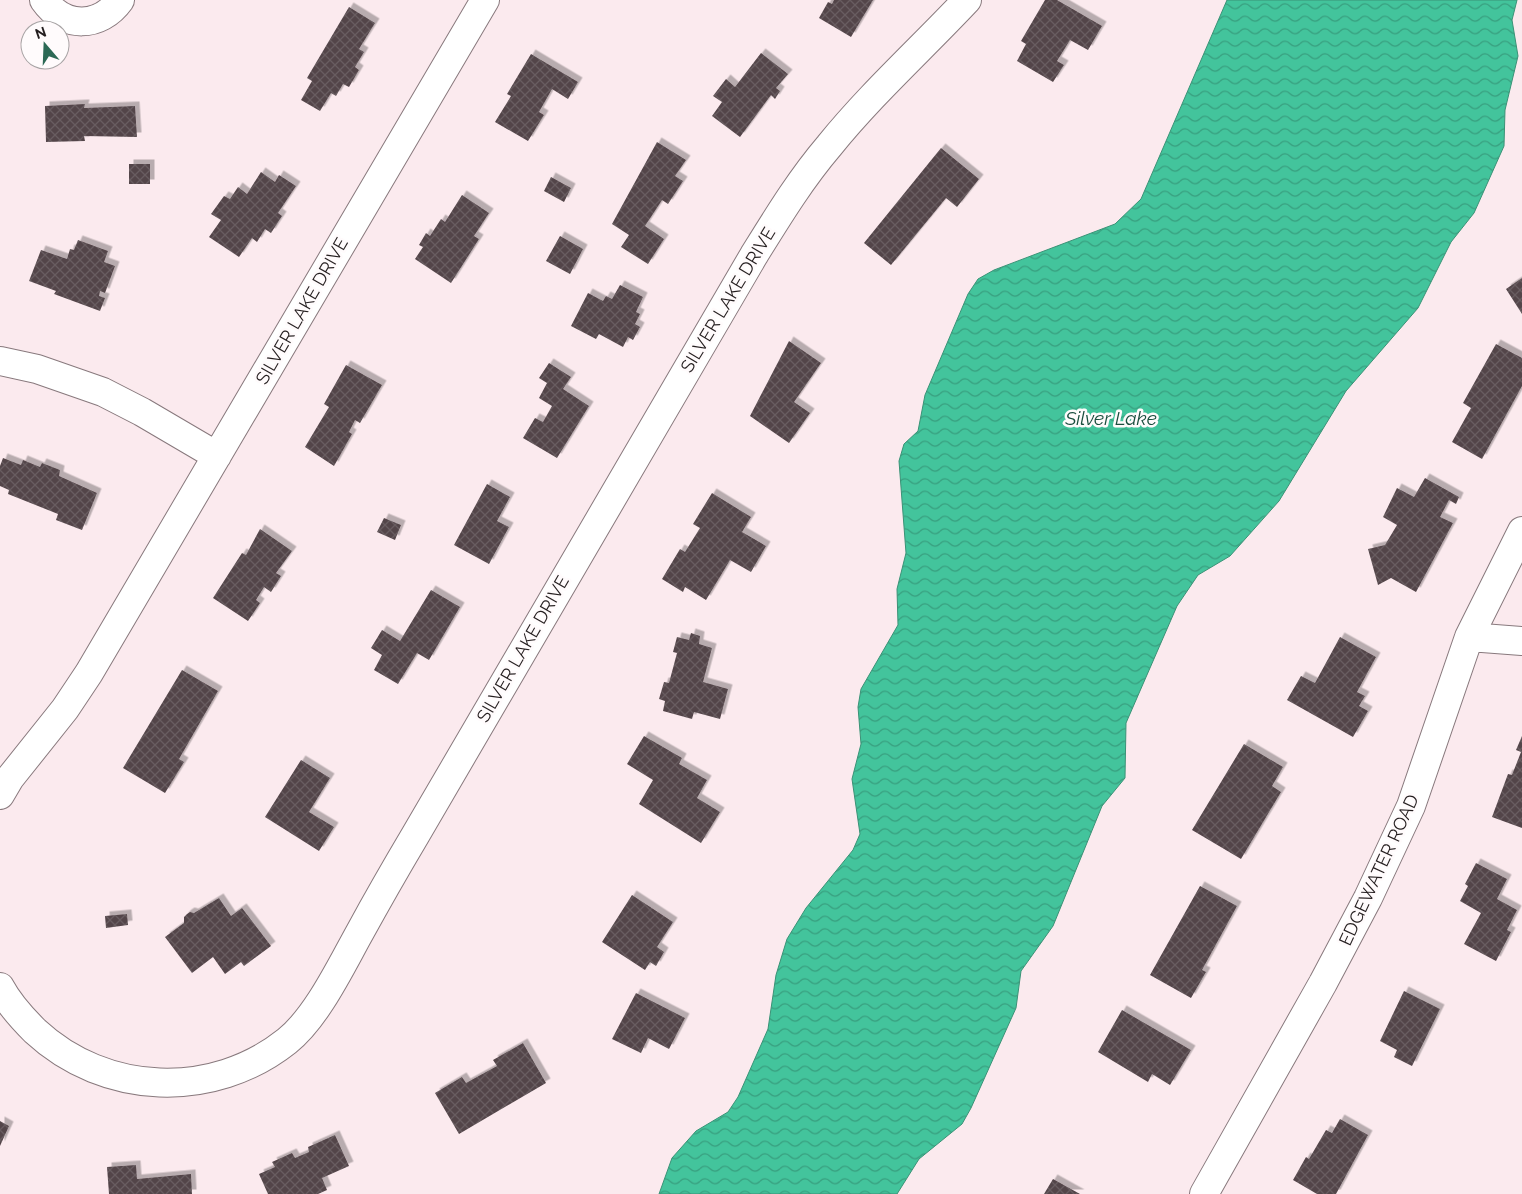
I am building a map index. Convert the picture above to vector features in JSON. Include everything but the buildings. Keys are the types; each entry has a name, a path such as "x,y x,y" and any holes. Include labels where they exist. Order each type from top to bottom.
{"street":[{"path":"44,0 50,8 61,16 75,21 89,21 103,17 120,0"},
{"name":"SILVER LAKE DRIVE","path":"0,795 10,778 65,709 90,673 485,0"},
{"name":"SILVER LAKE DRIVE","path":"0,987 22,1018 46,1041 81,1063 104,1073 135,1081 168,1083 201,1080 233,1072 263,1058 290,1039 311,1014 330,986 384,888 530,636 784,207 808,173 846,126 967,0"},
{"path":"0,361 37,369 103,392 142,412 217,456"},
{"name":"EDGEWATER ROAD","path":"1204,1194 1323,983 1368,898 1411,806 1469,637 1522,531"},
{"path":"1469,637 1522,641"}],"water":[{"name":"Silver Lake","path":"1227,0 1517,0 1512,20 1518,56 1505,110 1504,146 1474,213 1451,242 1418,308 1346,391 1279,501 1230,556 1198,575 1177,606 1126,723 1125,778 1102,806 1053,926 1021,971 1016,1008 962,1124 919,1159 897,1194 659,1194 672,1158 696,1131 728,1112 738,1097 768,1029 776,975 787,939 806,908 853,850 860,834 852,779 861,744 858,707 861,689 898,625 897,589 906,553 899,461 904,444 918,431 925,395 968,294 978,279 994,270 1115,224 1141,199"}]}
